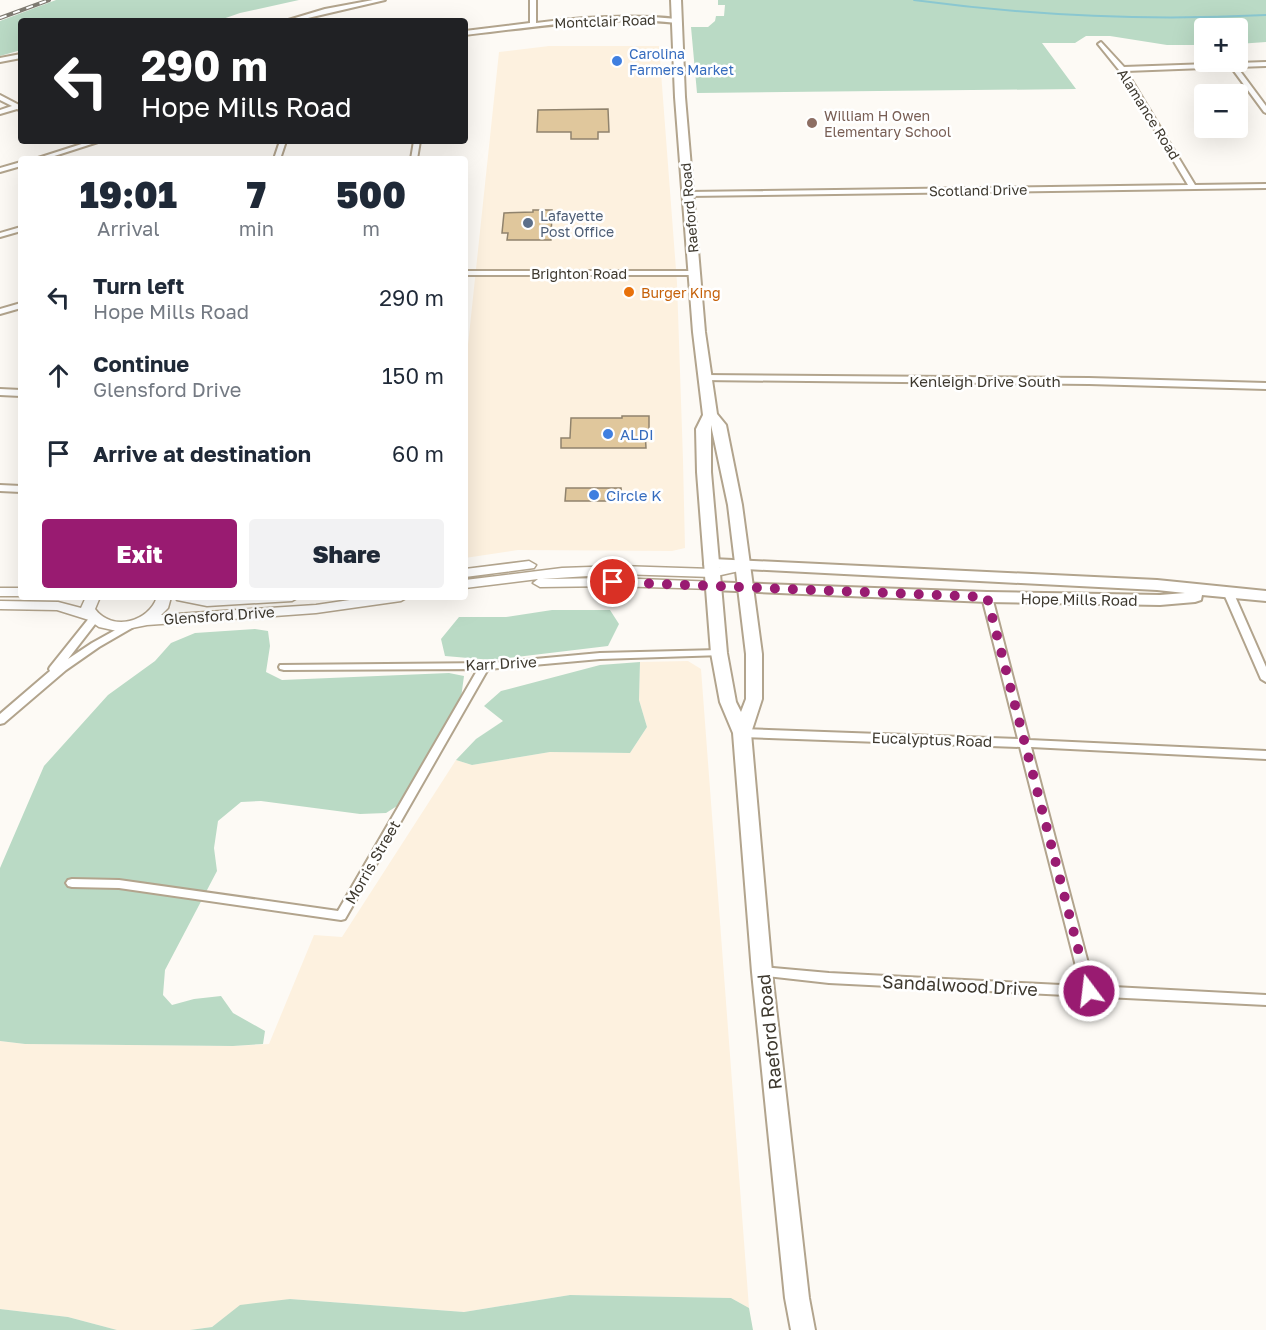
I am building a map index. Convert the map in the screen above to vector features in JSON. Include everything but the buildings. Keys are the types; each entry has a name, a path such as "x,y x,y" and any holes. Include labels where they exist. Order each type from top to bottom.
{"main road":[{"name":"Raeford Road","path":"676,0 680,97 705,378 710,415 719,425 735,505 754,654 754,699 742,734"},
{"name":"Raeford Road","path":"710,415 705,421 704,429 719,653 728,702 742,734 762,972 797,1298 803,1330"},
{"path":"468,573 573,562 631,561 712,574"},
{"name":"Hope Mills Road","path":"712,574 743,566 1157,585 1266,596"},
{"path":"468,584 572,571 712,574"},
{"name":"Hope Mills Road","path":"712,574 746,586 987,597 1160,600 1229,594"},
{"path":"468,590 712,574"},
{"path":"0,592 18,592"},
{"path":"92,600 88,609 92,618"},
{"path":"139,623 162,607 163,600"},
{"name":"Glensford Drive","path":"197,600 207,602 241,600"},
{"name":"Glensford Drive","path":"92,618 107,625 139,623 316,609 380,600"},
{"path":"0,605 58,606 92,618"}],"street":[{"path":"299,18 382,0"},
{"path":"533,0 533,26"},
{"path":"533,18 566,21"},
{"name":"Montclair Road","path":"468,33 566,21 663,19 677,21"},
{"name":"Montclair Road","path":"533,26 663,25 677,21"},
{"name":"Alamance Road","path":"1101,44 1122,69 1193,187"},
{"path":"0,60 18,57"},
{"path":"1248,65 1266,64"},
{"path":"1122,69 1194,67"},
{"path":"1237,72 1266,111"},
{"path":"0,97 18,107"},
{"path":"0,112 18,108"},
{"path":"48,156 88,144"},
{"path":"0,170 18,165"},
{"name":"Scotland Drive","path":"689,194 1266,186"},
{"path":"0,236 18,230"},
{"name":"Brighton Road","path":"468,273 694,273"},
{"path":"0,312 18,305"},
{"name":"Kenleigh Drive South","path":"705,378 1089,381 1266,386"},
{"path":"0,392 18,393"},
{"path":"0,488 18,489"},
{"path":"1229,594 1266,679"},
{"path":"987,597 1089,991"},
{"path":"48,676 92,618"},
{"path":"0,720 48,676 98,642 139,623"},
{"name":"Karr Drive","path":"284,667 485,666 600,656 719,653"},
{"name":"Morris Street","path":"72,883 119,884 341,916 485,666"},
{"name":"Eucalyptus Road","path":"742,734 1023,743 1266,755"},
{"name":"Sandalwood Drive","path":"762,972 829,978 1266,1000"}],"shaded area":[{"path":"549,46 659,46 677,283 685,548 672,551 518,550 468,558 468,345 499,52"},
{"path":"688,661 701,669 749,1308 731,1298 570,1295 464,1312 290,1299 224,1318 212,1327 190,1330 117,1330 68,1317 0,1309 0,1041 25,1044 233,1046 269,1044 314,935 342,937 456,760 472,765 550,752 630,753 647,727 639,700 640,662"}],"green space":[{"path":"56,0 299,0 226,18 18,18 18,51 0,56 0,21"},
{"path":"718,0 1266,0 1266,42 1248,43 1248,18 1194,18 1194,45 1167,45 1110,36 1086,36 1075,43 1042,43 1076,89 697,93 691,27 708,27 715,21 716,16 724,16 725,5 718,5"},
{"path":"552,610 610,610 619,624 608,646 492,660 445,656 441,639 459,617 506,617"},
{"path":"255,629 268,631 270,646 266,672 282,680 449,673 464,676 461,698 397,806 386,813 360,814 261,801 241,802 218,821 214,848 217,871 165,970 163,995 172,1005 194,999 221,996 233,1013 265,1031 263,1044 233,1046 25,1044 0,1041 0,868 44,766 108,695 155,661 171,643 195,633"},
{"path":"640,662 639,700 647,727 630,753 550,752 472,765 456,760 476,739 503,721 484,706 501,691 600,665"},
{"path":"570,1295 731,1298 749,1308 753,1330 190,1330 212,1327 240,1305 290,1299 464,1312"},
{"path":"0,1309 68,1317 117,1330 0,1330"}],"waterway":[{"path":"914,0 1002,10 1090,16 1266,15"}],"railway":[{"path":"0,18 49,0"}],"place":[{"name":"Carolina Farmers Market","path":"617,61"},
{"name":"William H Owen Elementary School","path":"812,123"},
{"name":"Lafayette Post Office","path":"528,223"},
{"name":"Burger King","path":"629,292"},
{"name":"ALDI","path":"608,434"},
{"name":"Circle K","path":"594,495"}],"route":[{"path":"613,582 987,597 1089,991"}]}
